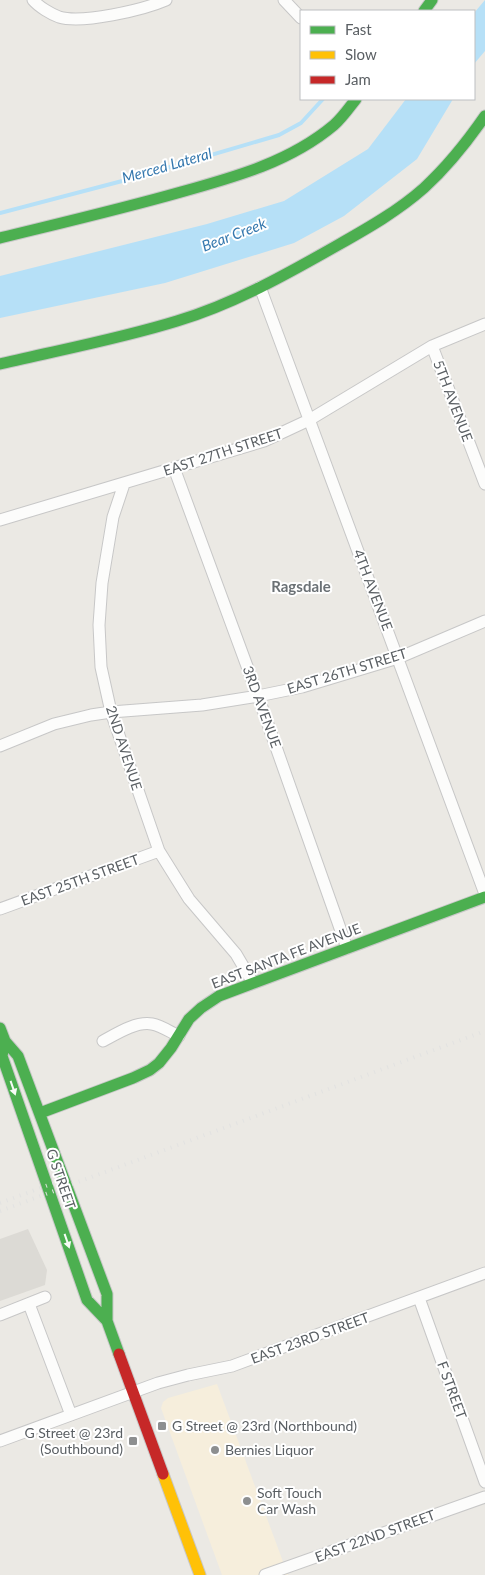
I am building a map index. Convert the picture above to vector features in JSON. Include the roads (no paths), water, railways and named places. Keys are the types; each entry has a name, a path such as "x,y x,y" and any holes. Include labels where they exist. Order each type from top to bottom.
{"street":[{"path":"33,0 36,4 59,17 85,20 121,14 166,0"},
{"path":"284,0 300,17"},
{"path":"0,238 126,208 270,165 303,146 335,124 355,100"},
{"path":"0,364 157,328 227,303 260,287 308,262 405,204 450,162 466,144 485,116"},
{"name":"4TH AVENUE","path":"260,287 485,895"},
{"name":"EAST 27TH STREET","path":"0,520 264,441 309,420 432,346 485,324"},
{"name":"5TH AVENUE","path":"432,346 485,484"},
{"name":"3RD AVENUE","path":"174,468 258,696 347,948"},
{"name":"2ND AVENUE","path":"124,484 113,517 107,549 99,625 100,667 111,712 159,851 189,899 236,954 253,983"},
{"name":"EAST 26TH STREET","path":"0,746 54,724 111,712 202,705 258,696 319,682 398,658 485,621"},
{"name":"EAST 25TH STREET","path":"0,909 159,851"},
{"name":"EAST SANTA FE AVENUE","path":"40,1113 144,1073 164,1058 189,1019 209,1002 230,991 485,895"},
{"path":"103,1041 118,1033 148,1024 159,1026 179,1036"},
{"name":"G STREET","path":"0,1028 5,1042 18,1056 107,1294 106,1321"},
{"name":"G STREET","path":"5,1042 2,1056 87,1300 106,1321 200,1575"},
{"name":"EAST 23RD STREET","path":"0,1441 173,1378 232,1366 485,1273"},
{"path":"0,1315 46,1297"},
{"name":"F STREET","path":"419,1298 485,1482"},
{"path":"29,1304 71,1415"},
{"name":"EAST 22ND STREET","path":"265,1575 485,1496"}],"water":[{"path":"485,0 485,51 475,63 475,12"},
{"name":"Bear Creek","path":"405,100 452,100 417,159 344,216 294,243 165,283 0,318 0,276 207,224 284,201 368,149"}],"waterway":[{"name":"Merced Lateral","path":"0,213 126,180 279,135 301,123 322,100"}],"railway":[{"path":"0,1211 485,1031"},
{"path":"0,1203 54,1183"}],"place":[{"name":"G Street @ 23rd (Northbound)","path":"162,1426"},
{"name":"G Street @ 23rd (Southbound)","path":"133,1441"},
{"name":"Bernies Liquor","path":"215,1450"},
{"name":"Soft Touch Car Wash","path":"247,1501"}],"district":[{"name":"Ragsdale","path":"301,587"}]}
